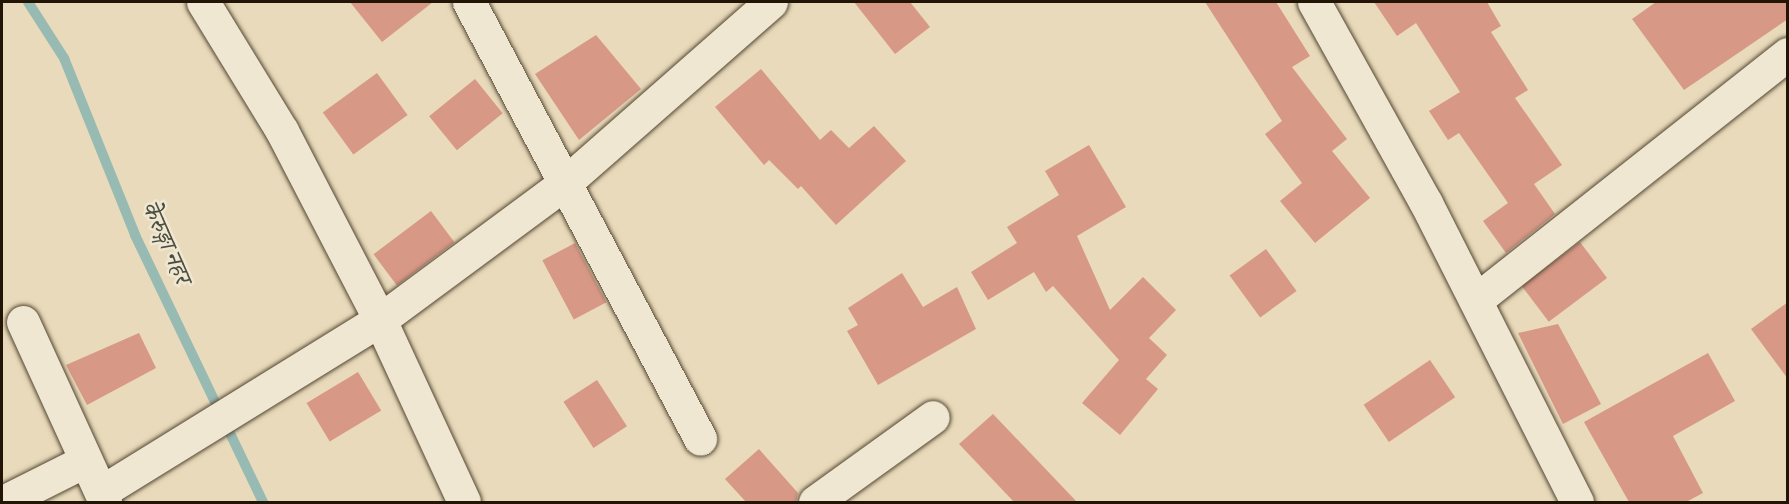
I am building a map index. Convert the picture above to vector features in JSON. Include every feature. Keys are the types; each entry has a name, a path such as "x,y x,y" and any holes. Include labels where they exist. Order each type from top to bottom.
{"street":[{"path":"203,2 282,131 380,320 464,502"},
{"path":"469,2 700,439"},
{"path":"23,322 103,497 209,426 280,386 380,320 565,183 771,2"},
{"path":"1314,2 1476,300 1577,502"},
{"path":"1476,300 1788,54"},
{"path":"815,502 933,417"},
{"path":"3,502 85,461"}],"building":[{"path":"350,2 433,2 382,42"},
{"path":"854,2 910,2 930,27 895,54"},
{"path":"1205,2 1276,2 1310,56 1292,67 1347,139 1332,151 1370,198 1315,243 1280,201 1302,183 1265,134 1282,121"},
{"path":"1374,2 1487,2 1501,26 1491,32 1528,90 1515,98 1562,165 1534,184 1555,214 1506,253 1483,221 1508,203 1459,133 1448,140 1429,111 1460,92 1416,23 1397,36"},
{"path":"1656,2 1788,2 1788,19 1684,90 1632,19"},
{"path":"596,35 641,89 579,140 535,74"},
{"path":"761,69 820,140 831,130 849,148 874,126 906,161 836,225 801,186 798,189 769,160 764,165 715,107"},
{"path":"377,73 408,115 353,154 323,112"},
{"path":"475,79 503,113 457,150 429,116"},
{"path":"1089,145 1126,207 1077,236 1110,310 1143,277 1176,310 1149,338 1167,355 1146,379 1158,389 1120,435 1082,403 1119,360 1053,286 1046,292 1034,272 988,300 971,272 1017,243 1007,227 1059,195 1045,171"},
{"path":"431,211 454,242 397,285 373,254"},
{"path":"1580,242 1607,278 1549,322 1522,286"},
{"path":"575,243 606,302 574,320 542,260"},
{"path":"1266,249 1297,291 1260,318 1230,275"},
{"path":"902,273 923,307 957,287 976,329 878,385 847,331 858,325 848,308"},
{"path":"1788,302 1788,379 1751,329"},
{"path":"1558,324 1601,404 1563,424 1518,333"},
{"path":"139,333 156,368 87,405 66,365"},
{"path":"1708,353 1735,401 1673,436 1703,493 1686,502 1629,502 1584,422"},
{"path":"1430,360 1455,397 1389,442 1364,405"},
{"path":"358,372 381,411 330,441 307,403"},
{"path":"597,380 627,426 593,448 563,402"},
{"path":"993,414 1077,502 1014,502 959,444"},
{"path":"759,449 798,493 796,502 746,502 725,479"}],"waterway":[{"name":"केेरुङ्गा नहर","path":"28,2 64,58 135,235 263,502"}]}
